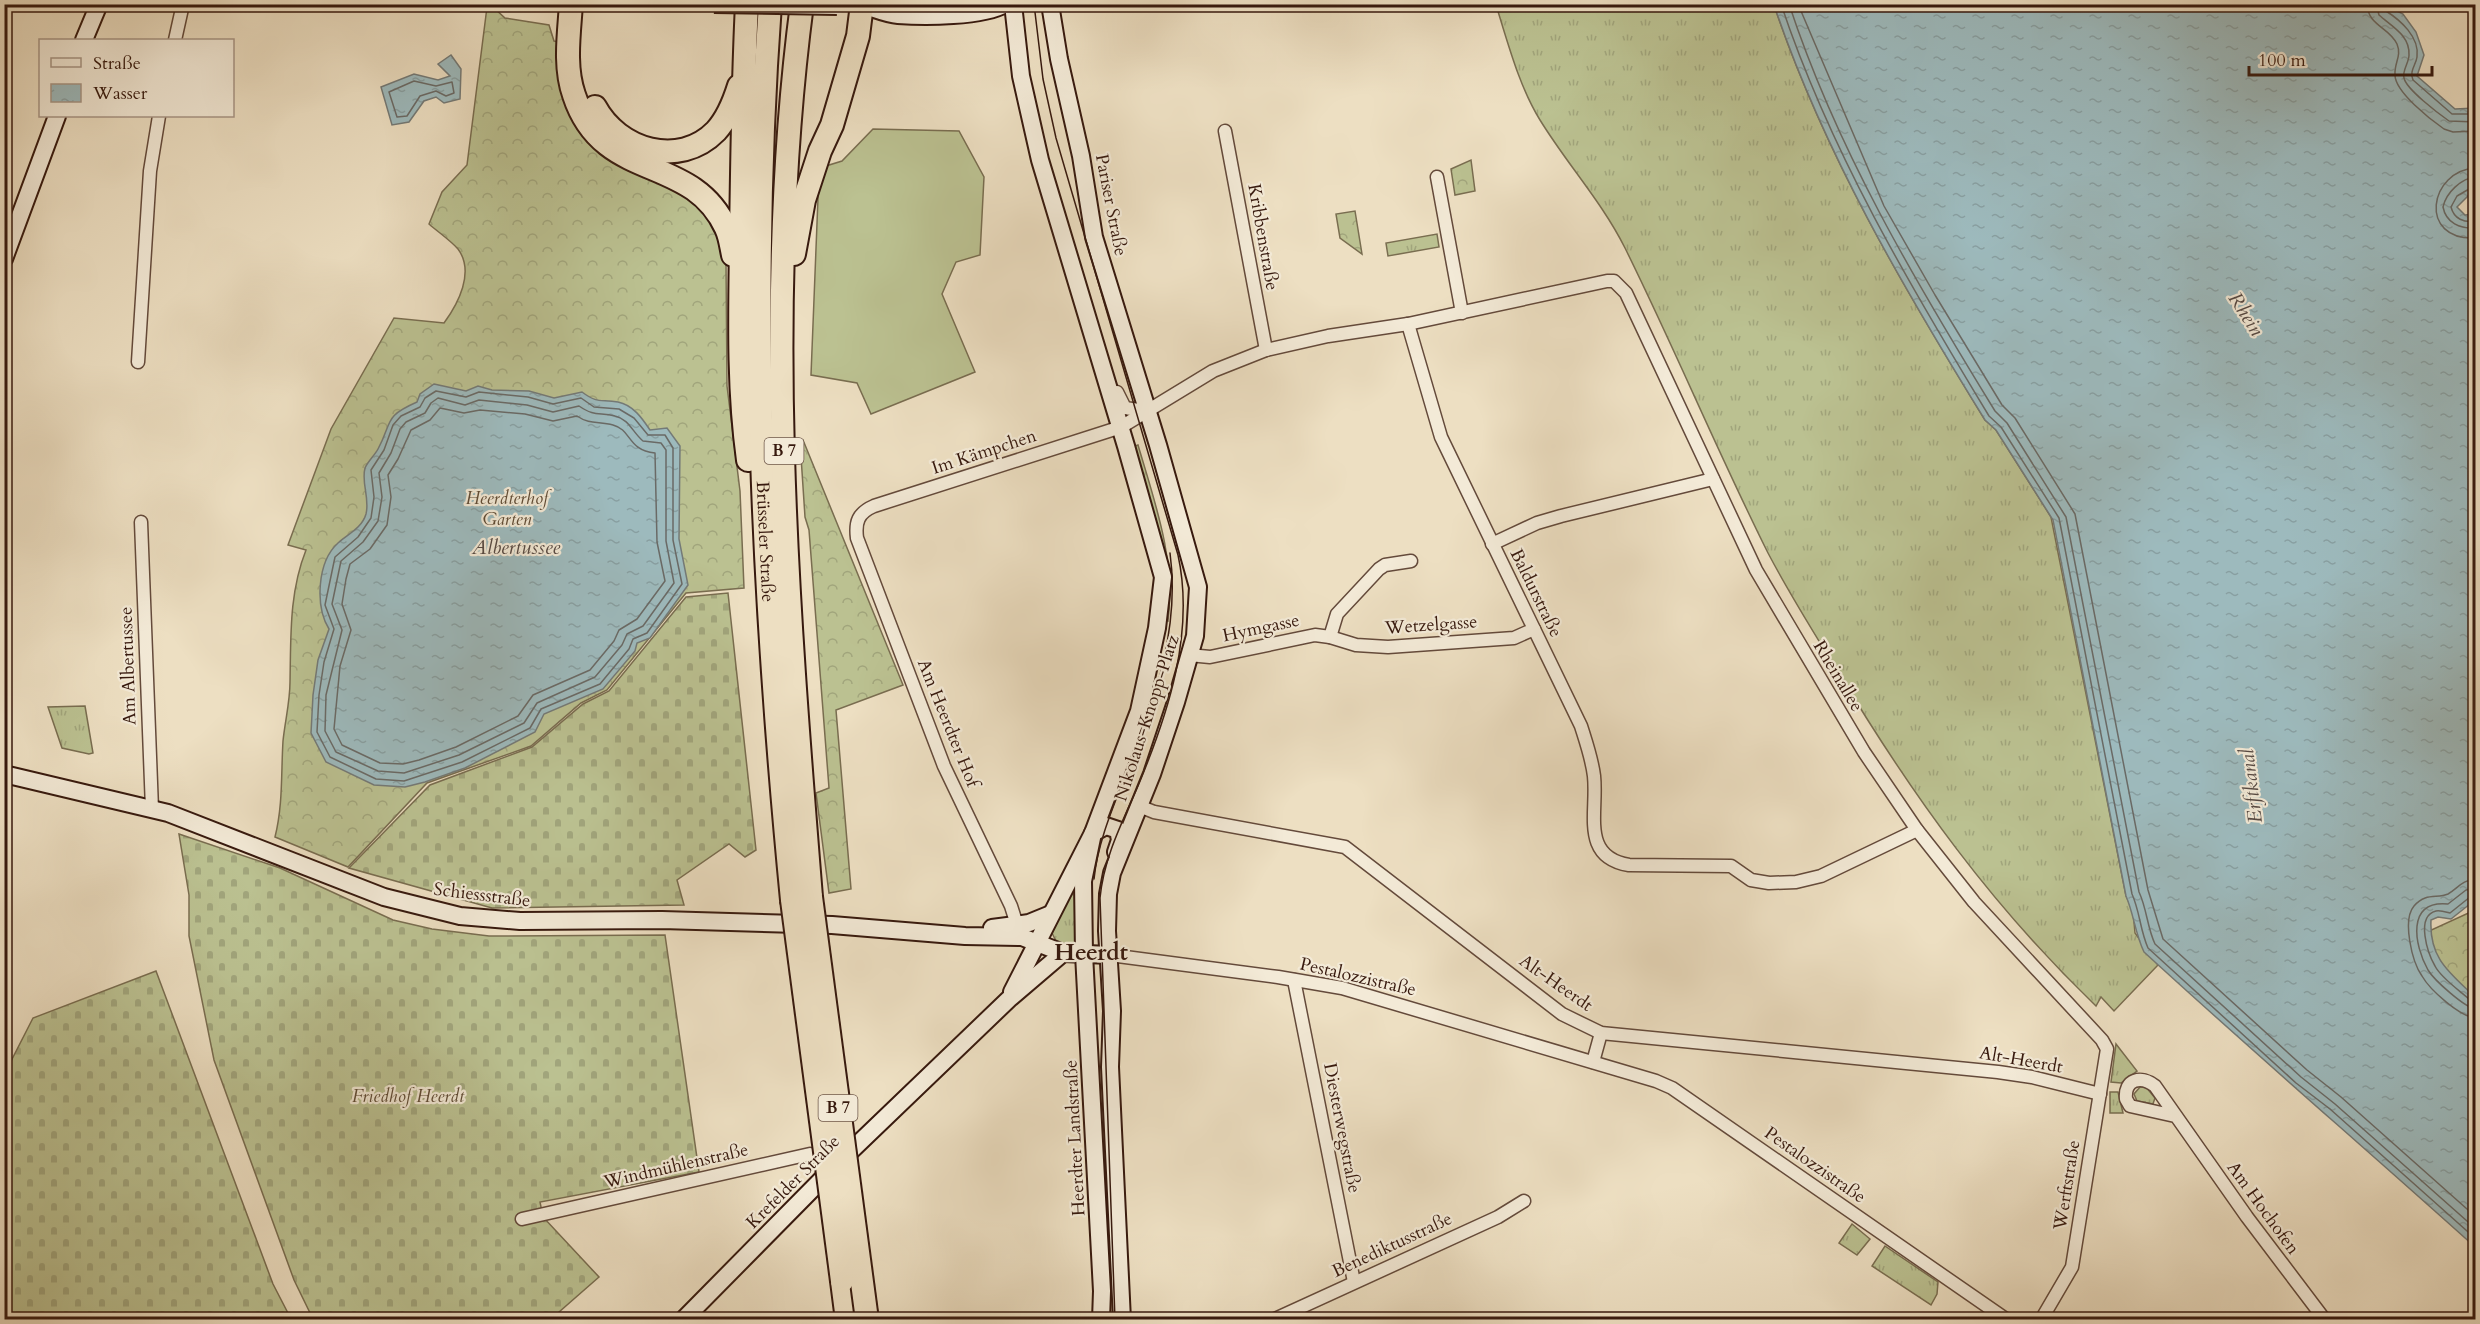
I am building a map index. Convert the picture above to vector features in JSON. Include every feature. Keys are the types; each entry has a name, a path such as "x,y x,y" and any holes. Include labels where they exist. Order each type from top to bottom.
{"highway":[{"path":"571,4 568,65 573,94 586,123 605,145 628,160 689,185 710,203 726,229 740,300"},
{"path":"587,4 583,65 587,88 603,120 631,143 651,151 675,152 694,147 715,131 729,112 743,73"},
{"path":"747,4 743,73 740,300 742,417 766,599"},
{"name":"Brüsseler Straße","path":"770,4 759,319 759,436 766,599 775,725 802,899"},
{"name":"Brüsseler Straße","path":"802,4 787,146 783,240 783,342 789,591 802,899"},
{"path":"783,342 789,282 804,200 820,151 832,125 858,36 862,5"},
{"name":"B 7","path":"802,899 847,1320"},
{"name":"B 7","path":"802,899 867,1320"}],"main road":[{"path":"84,39 99,4"},
{"path":"714,4 862,5 897,15 958,14 995,9 1005,4"},
{"path":"1013,4 1019,64 1033,134 1053,209 1068,247 1121,427"},
{"name":"Pariser Straße","path":"1050,4 1059,59 1081,156 1094,237 1147,411"},
{"path":"4,259 57,117"},
{"name":"Nikolaus-Knopp-Platz","path":"1110,956 1107,931 1112,873 1166,735 1198,614 1197,582 1147,411"},
{"name":"Nikolaus-Knopp-Platz","path":"1084,954 1083,881 1093,833 1139,711 1162,589 1161,565 1121,427"},
{"name":"Schiessstraße","path":"4,774 152,809 224,833 384,897 460,916 539,921 805,923 965,936 1035,937"},
{"path":"1093,833 1106,826 1118,830 1120,840 1112,873"},
{"name":"Nikolaus-Knopp-Platz","path":"1035,937 1052,914 1085,843 1093,833"},
{"name":"Nikolaus-Knopp-Platz","path":"1035,937 1053,946 1049,939 1052,914"},
{"path":"1084,954 1100,942 1107,931"},
{"path":"1035,937 1084,954 1110,956"},
{"name":"Nikolaus-Knopp-Platz","path":"1035,937 1047,961 1042,969"},
{"name":"Krefelder Straße","path":"1009,999 1035,937"},
{"name":"Heerdter Landstraße","path":"1084,954 1102,1283 1101,1320"},
{"name":"Heerdter Landstraße","path":"1110,956 1110,1067 1122,1320"},
{"name":"Krefelder Straße","path":"683,1320 834,1167 1042,969"}],"street":[{"path":"175,39 183,4"},
{"path":"138,362 150,171 159,117"},
{"name":"Kribbenstraße","path":"1225,131 1266,350"},
{"path":"1121,427 1214,371 1266,350 1328,336 1462,313 1437,177"},
{"name":"Rheinallee","path":"1462,313 1607,280 1614,281 1626,293 1772,601 1864,752 1917,830 1974,902 2102,1040 2107,1049"},
{"name":"Baldurstraße","path":"1408,324 1441,437 1581,726 1594,776 1594,834 1597,845 1611,859 1629,865 1731,866 1751,880 1769,883 1796,882 1821,876 1917,830"},
{"path":"1105,374 1116,386 1125,408 1147,411"},
{"name":"Im Kämpchen","path":"860,515 874,506 1121,427"},
{"path":"1492,544 1537,523 1713,479"},
{"name":"Am Heerdter Hof","path":"860,515 856,525 857,538 944,766 990,858 1035,937"},
{"name":"Am Albertussee","path":"141,522 152,809"},
{"path":"1330,637 1337,614 1379,569 1385,565 1411,561"},
{"name":"Wetzelgasse","path":"1330,637 1356,645 1388,647 1514,638 1534,629"},
{"name":"Hymgasse","path":"1189,655 1210,657 1295,638 1330,637"},
{"name":"Alt-Heerdt","path":"1139,806 1173,816 1346,847 1562,1014 1601,1033 1998,1072 2032,1077 2100,1094"},
{"name":"Pestalozzistraße","path":"1110,956 1294,980 1350,991 1593,1062 1672,1088 2007,1320"},
{"name":"Diesterwegstraße","path":"1294,980 1354,1282"},
{"path":"1593,1062 1601,1033"},
{"name":"Werftstraße","path":"2041,1320 2072,1267 2107,1049"},
{"name":"Am Hochofen","path":"2175,1116 2289,1275 2325,1320"},
{"name":"Windmühlenstraße","path":"522,1219 810,1154 823,1158 834,1167"},
{"name":"Benediktusstraße","path":"1273,1320 1498,1217 1524,1201"}],"green space":[{"path":"1496,5 1774,5 1817,114 1841,166 1895,269 1985,420 1996,430 2051,517 2126,896 2133,911 2135,933 2158,965 2114,1011 2101,997 2096,1006 2058,968 1989,890 1897,765 1812,630 1768,553 1616,231 1550,136 1533,107 1515,64"},
{"name":"Heerdterhof Garten","path":"487,7 494,8 505,18 549,25 554,41 560,42 604,155 623,167 663,182 701,207 715,228 726,262 727,386 740,491 744,588 686,593 607,690 581,703 531,746 427,783 348,867 275,837 290,689 294,599 296,582 306,550 288,545 331,429 394,318 444,323 463,288 465,268 463,258 455,246 429,224 442,192 467,165"},
{"path":"873,129 959,131 984,177 980,255 956,262 942,294 975,372 871,414 857,383 811,375 819,173 826,166 842,161"},
{"path":"1471,160 1475,191 1455,195 1451,169"},
{"path":"1355,211 1362,254 1340,238 1336,214"},
{"path":"1437,234 1439,247 1388,256 1386,243"},
{"path":"803,440 903,685 836,710 851,889 829,893 816,793 829,788 809,530 805,517 800,441"},
{"path":"1138,445 1167,554 1170,598 1168,621 1164,620 1132,447"},
{"path":"728,593 756,850 745,857 729,844 677,880 684,905 492,908 349,868 430,785 532,747 583,704 609,691 686,597"},
{"path":"85,706 93,753 89,754 62,748 48,707"},
{"name":"Friedhof Heerdt","path":"179,834 280,868 393,920 432,929 489,936 665,935 699,1172 540,1202 543,1217 599,1277 551,1319 313,1319 294,1280 214,1060 189,936 189,895"},
{"path":"1077,874 1080,945 1057,943 1052,933"},
{"path":"2475,910 2476,912 2475,1030 2416,937"},
{"path":"156,971 273,1284 291,1319 5,1319 5,1073 33,1018"},
{"path":"2116,1044 2137,1071 2121,1083 2111,1082"},
{"path":"2140,1087 2146,1087 2155,1098 2153,1104 2137,1101 2134,1094"},
{"path":"2110,1092 2118,1092 2123,1113 2110,1113"},
{"path":"1852,1224 1870,1239 1857,1255 1839,1243"},
{"path":"1885,1246 1938,1282 1937,1294 1931,1305 1872,1266"}],"water":[{"path":"1774,5 2385,5 2403,14 2416,32 2424,55 2417,76 2455,109 2475,108 2475,189 2457,207 2465,215 2476,214 2475,900 2451,919 2438,917 2431,920 2431,934 2437,955 2443,964 2475,997 2475,1247 2144,952 2126,896 2053,520 1996,430 1985,420 1924,320 1867,218 1817,114"},
{"path":"451,55 461,69 460,99 444,103 436,97 424,101 409,122 392,125 381,87 414,74 438,80 450,76 438,64"},
{"name":"Albertussee","path":"434,384 466,391 478,386 492,390 529,391 554,398 582,392 596,400 618,402 628,406 650,430 667,428 680,446 679,539 688,585 650,638 637,643 635,651 603,689 544,714 535,732 465,768 405,787 374,785 326,762 311,733 318,660 329,629 322,609 320,584 322,572 331,551 364,519 367,508 365,468 378,449 390,421 406,407 417,402 420,394"}],"tram line":[{"path":"1034,4 1043,79 1056,138 1178,555 1182,584 1183,614 1176,673 1149,759 1105,868 1100,898 1115,1320"},
{"path":"1094,879 1103,836 1148,715 1163,661 1172,607 1170,553"}],"district":[{"name":"Heerdt","path":"1091,952"}],"water label":[{"name":"Rhein","path":"2246,314"},
{"name":"Erftkanal","path":"2251,786"}]}
